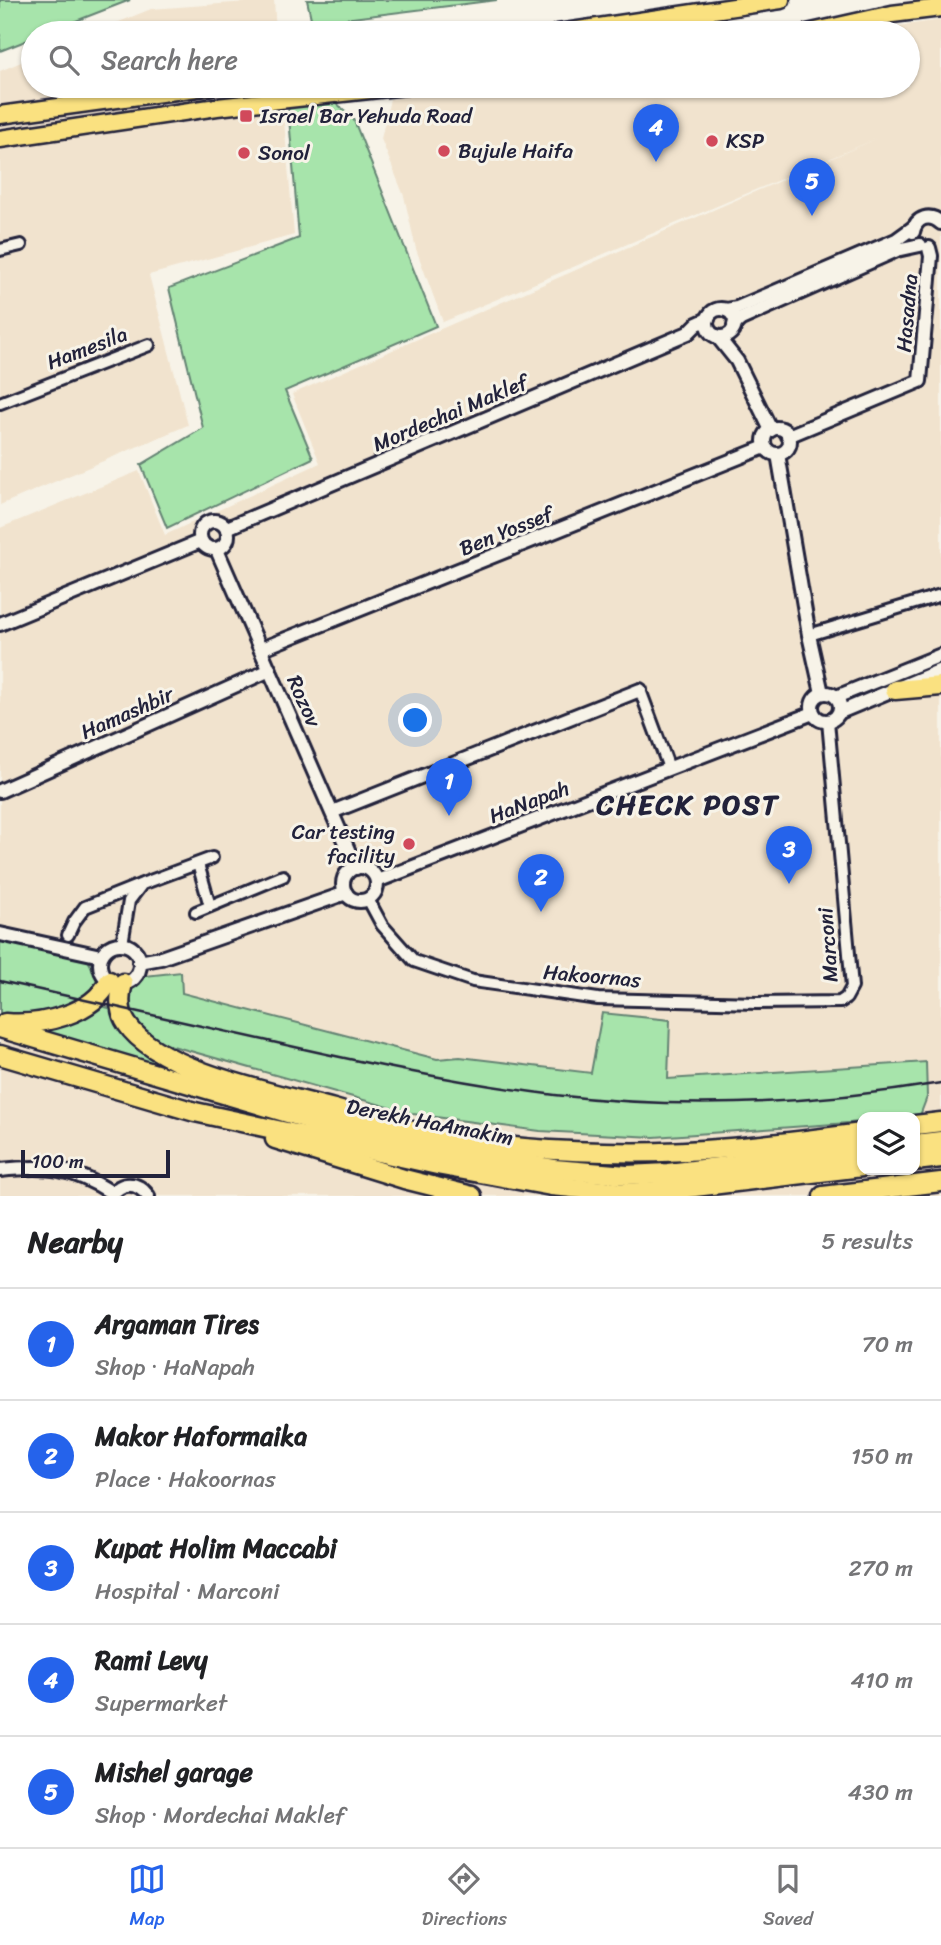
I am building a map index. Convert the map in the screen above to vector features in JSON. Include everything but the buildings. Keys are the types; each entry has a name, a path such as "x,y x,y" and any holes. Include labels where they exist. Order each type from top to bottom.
{"highway":[{"path":"895,690 941,686"},
{"path":"0,1026 58,1019 94,1000 116,982 127,1024 151,1047 169,1058 224,1079 429,1135 477,1142 604,1152 706,1150 857,1134"},
{"name":"Derekh HaAmakim","path":"0,1026 325,1124 464,1154 591,1173 626,1175 724,1177 857,1167"},
{"name":"Derekh HaAmakim","path":"0,1055 195,1112 442,1167 551,1186 626,1192 724,1177 857,1151"},
{"path":"195,1112 404,1179 472,1196"},
{"path":"920,1124 941,1122"},
{"path":"325,1124 408,1129"},
{"path":"920,1143 941,1141"},
{"path":"920,1160 941,1158"},
{"path":"823,1196 941,1182"}],"main road":[{"path":"639,21 780,0"},
{"path":"861,21 941,8"},
{"path":"0,115 124,98"},
{"path":"0,139 217,107 298,98"}],"street":[{"path":"771,430 737,361 708,328 708,319 713,312 737,308 896,240 921,219 939,220"},
{"name":"Hasadna","path":"788,436 920,382 931,256 930,245 914,237 914,227"},
{"path":"0,250 21,245"},
{"path":"715,335 726,335 741,319 897,250 930,245"},
{"path":"726,310 733,316 737,361"},
{"name":"Mordechai Maklef","path":"227,528 688,333 697,324 708,319"},
{"name":"Mordechai Maklef","path":"688,333 715,335"},
{"name":"Hamesila","path":"0,403 149,345"},
{"path":"771,430 783,430 788,436 788,448 778,454 771,453 765,447 764,439 771,430"},
{"name":"Ben Yossef","path":"261,649 765,447"},
{"path":"778,454 809,635 822,693"},
{"path":"215,521 227,528 228,541 217,550 209,549 201,541 201,531 206,524 215,521"},
{"path":"0,624 201,541"},
{"name":"Rozov","path":"217,550 356,868"},
{"path":"809,635 941,595"},
{"path":"836,696 941,655"},
{"name":"Hamashbir","path":"0,791 270,670"},
{"path":"840,712 840,702 836,696 822,693 814,699 813,713 819,719 828,721 840,712 941,670"},
{"path":"332,812 640,690 669,768"},
{"name":"HaNapah","path":"377,881 813,713"},
{"name":"Marconi","path":"828,721 852,987 846,998"},
{"path":"68,936 85,907 212,858"},
{"path":"198,864 209,906"},
{"path":"362,867 372,872 377,881 376,891 369,899 354,900 344,888 345,878 356,868 362,867"},
{"path":"196,912 283,876"},
{"path":"122,944 129,901 142,884"},
{"path":"139,962 161,958 346,893"},
{"name":"Hakoornas","path":"369,899 382,925 414,961 473,981 598,999 833,1004 846,998"},
{"path":"0,934 101,956"},
{"path":"122,944 134,950 139,962 134,978 116,982 100,967 101,956 110,947 122,944"},
{"path":"0,1170 58,1168 93,1181 111,1195 116,1188 129,1184 141,1188 148,1196"}],"shaded area":[{"path":"274,0 275,21 122,21 151,9"},
{"path":"941,20 941,1196 0,1196 0,528 139,471 165,535 320,463 292,394 878,138 443,322 416,249 404,196 381,139 390,99 398,98 920,98 920,23"},
{"path":"21,62 21,98 282,98 294,235 149,275 188,425 0,505 0,71"}],"green space":[{"path":"0,0 130,0 76,21 21,21 21,43 0,51"},
{"path":"307,0 497,0 328,21 312,21"},
{"path":"334,101 353,118 436,326 285,391 313,458 167,528 141,465 203,428 169,288 299,238 288,105"},
{"path":"0,939 88,960 97,978 105,984 89,998 41,1015 0,1016"},
{"path":"181,972 182,993 437,1059 460,1057 591,1073 602,1013 670,1020 668,1079 926,1062 927,1097 920,1115 920,1112 857,1112 857,1122 654,1137 540,1131 413,1114 155,1041 141,1029 132,1014 131,990 145,976"},
{"path":"101,1006 113,1009 216,1086 35,1033"}],"railway":[{"path":"0,981 372,1064 555,1095 603,1100 749,1103 846,1096 941,1083"}],"place":[{"name":"Israel Bar Yehuda Road","path":"246,116"},
{"name":"KSP","path":"712,141"},
{"name":"Bujule Haifa","path":"444,151"},
{"name":"Sonol","path":"244,153"},
{"name":"Rami Levy","path":"656,162"},
{"name":"Mishel garage","path":"812,216"},
{"name":"Argaman Tires","path":"449,816"},
{"name":"Car testing facility","path":"409,844"},
{"name":"Kupat Holim Maccabi","path":"789,884"},
{"name":"Makor Haformaika","path":"541,912"}],"district":[{"name":"CHECK POST","path":"688,804"}]}
